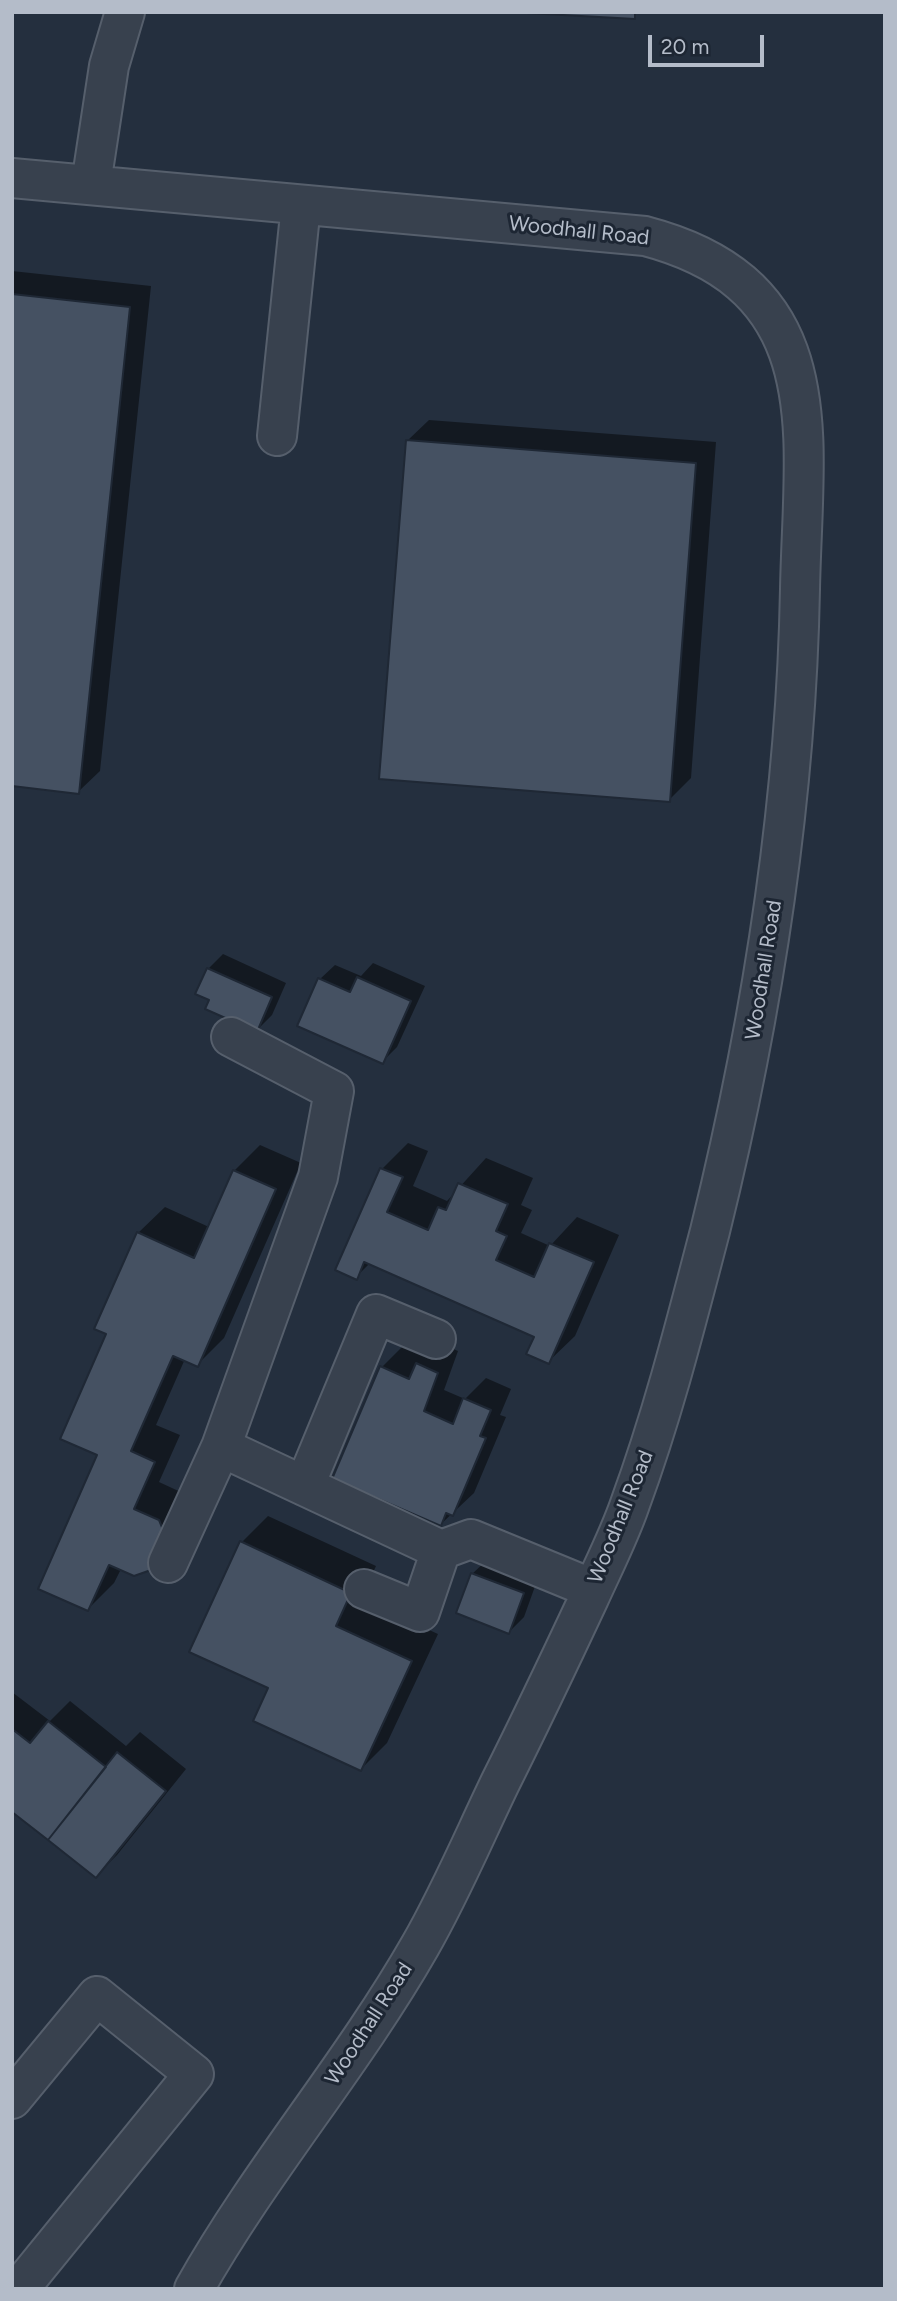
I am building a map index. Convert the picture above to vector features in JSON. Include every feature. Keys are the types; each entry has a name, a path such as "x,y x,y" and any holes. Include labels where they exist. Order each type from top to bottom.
{"street":[{"path":"91,184 109,66 125,12"},
{"name":"Woodhall Road","path":"12,178 645,236 672,243 721,267 743,283 764,306 793,359 801,389 804,419 799,627 788,820 761,998 737,1121 670,1387 628,1510 593,1589 420,1946 194,2289"},
{"path":"277,436 302,205"},
{"path":"168,1563 221,1447 318,1177 334,1091 231,1037"},
{"path":"304,1485 376,1314 436,1339"},
{"path":"221,1447 441,1550 471,1539 593,1589"},
{"path":"364,1589 420,1612 441,1550"},
{"path":"12,2099 97,1996 194,2074 19,2289"}],"building":[{"path":"509,12 635,12 635,19"},
{"path":"12,294 130,307 79,794 12,786"},
{"path":"406,440 696,463 670,802 379,779"},
{"path":"207,968 272,997 257,1032 205,1009 209,1000 195,994"},
{"path":"357,977 411,1001 383,1064 297,1026 318,978 350,992"},
{"path":"380,1168 403,1177 387,1212 428,1230 438,1207 446,1210 458,1183 508,1204 496,1231 507,1236 496,1260 534,1277 549,1243 594,1262 549,1364 526,1354 534,1337 364,1262 357,1280 335,1270"},
{"path":"233,1170 276,1189 198,1367 173,1356 131,1451 155,1462 134,1509 159,1520 166,1537 151,1570 134,1576 109,1565 88,1611 38,1589 97,1455 60,1439 106,1334 94,1329 137,1232 194,1258"},
{"path":"416,1363 438,1373 424,1411 453,1424 463,1398 491,1410 480,1436 486,1438 453,1516 446,1513 441,1526 332,1479 380,1366 409,1379"},
{"path":"240,1541 351,1593 336,1626 412,1661 361,1771 253,1721 268,1688 189,1652"},
{"path":"471,1573 524,1593 509,1634 456,1613"},
{"path":"48,1721 106,1767 48,1840 12,1812 12,1729 30,1743"},
{"path":"117,1752 166,1791 96,1878 48,1840"}]}
